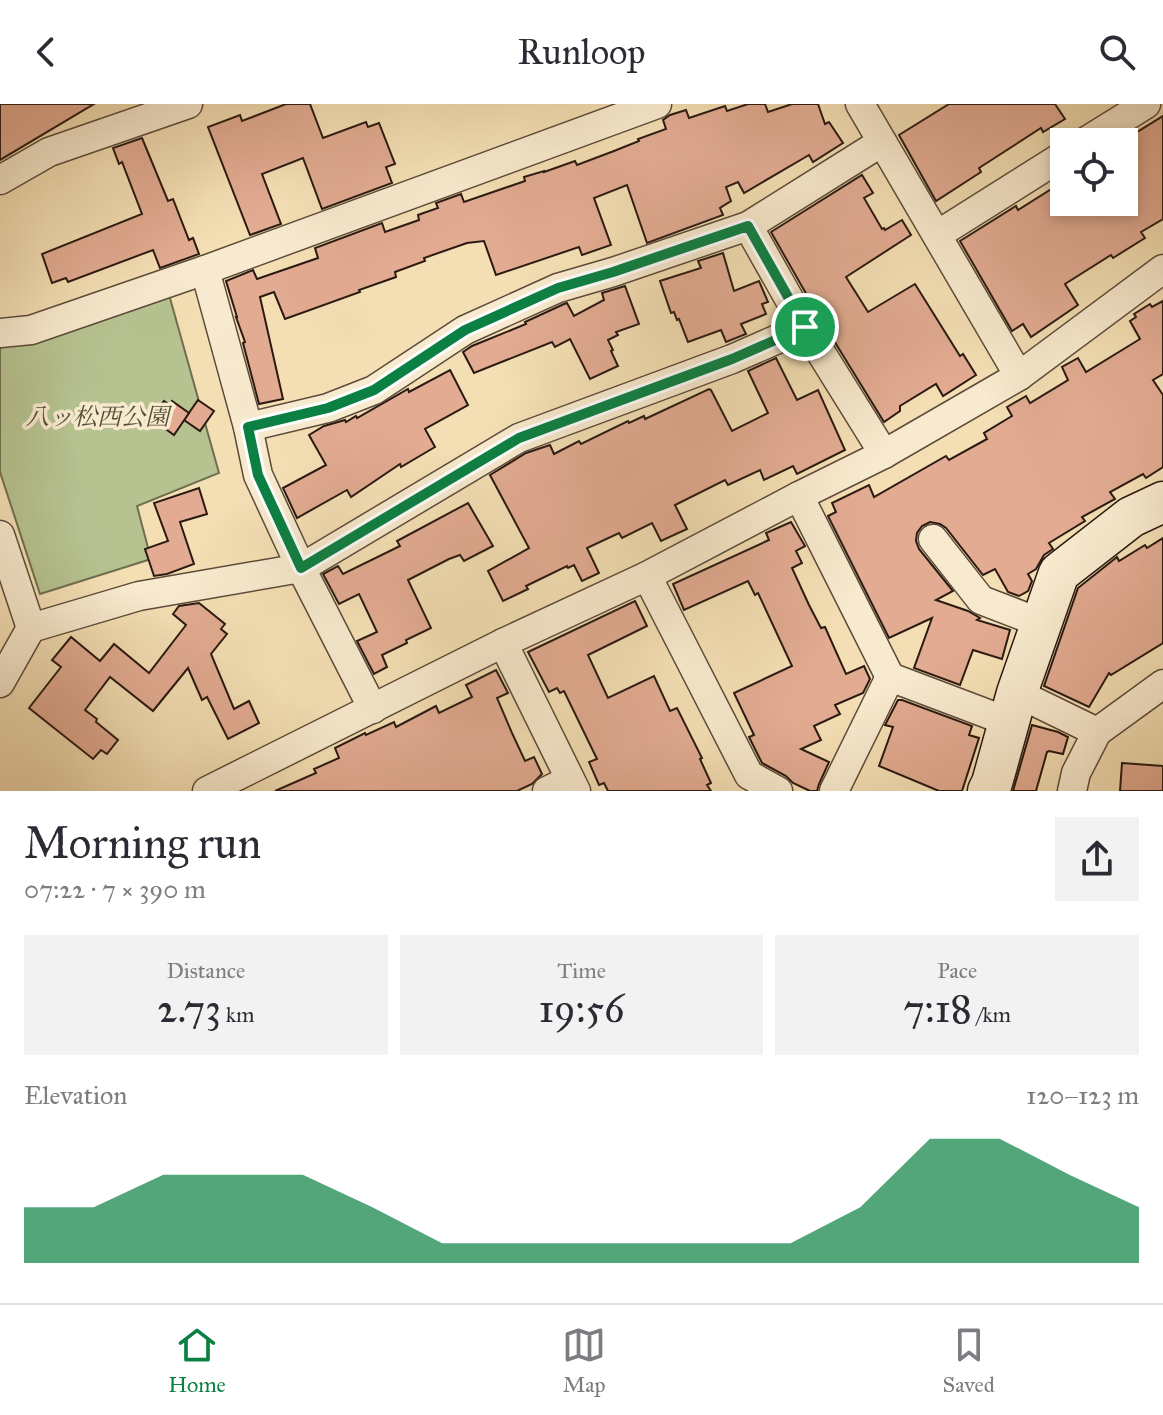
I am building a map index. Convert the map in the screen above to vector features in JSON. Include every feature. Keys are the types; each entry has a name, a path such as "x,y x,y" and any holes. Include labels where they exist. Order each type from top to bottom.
{"street":[{"path":"0,180 49,152 188,104"},
{"path":"0,333 31,330 205,270 657,104"},
{"path":"860,104 1019,376"},
{"path":"1107,128 1146,104"},
{"path":"248,427 328,408 374,390 465,330 558,288 748,226 882,142"},
{"path":"937,235 1050,164"},
{"path":"748,226 805,327 884,454"},
{"path":"205,270 258,475 301,568 373,709"},
{"path":"207,791 503,643 647,576 884,454 1019,376 1162,272"},
{"path":"0,683 31,628 139,596 301,568 519,438 732,359 805,327"},
{"path":"799,496 890,677 1013,707 1097,732"},
{"path":"988,791 1059,573 1131,517 1163,502"},
{"path":"0,535 31,628"},
{"path":"933,539 981,600 1041,623"},
{"path":"647,576 749,775 778,791"},
{"path":"503,643 564,787"},
{"path":"834,791 890,677"},
{"path":"1072,791 1076,773 1097,732 1163,684"}],"green space":[{"name":"八ッ松西公園","path":"168,291 219,473 137,506 151,559 40,594 0,472 0,348"}],"building":[{"path":"0,104 94,104 0,160"},
{"path":"286,104 310,104 323,138 366,122 368,127 379,123 395,164 386,167 392,183 322,209 303,158 262,174 281,224 250,235 208,127 240,115 242,121"},
{"path":"748,104 765,104 768,112 792,104 818,104 825,124 829,122 843,143 813,162 809,155 744,193 738,182 726,187 731,201 720,208 723,215 647,243 627,185 594,198 611,245 582,255 579,247 496,275 484,241 467,243 424,258 425,261 395,272 396,277 285,319 274,292 260,297 283,399 259,404 245,342 226,281 253,270 257,279 318,258 315,248 382,223 385,232 419,220 418,215 438,208 436,203 461,194 464,202 525,181 524,177 575,161 577,165 666,129 663,120 670,115 686,110 689,118 725,106 727,111"},
{"path":"949,104 1055,104 1065,119 1043,132 1041,128 979,168 981,172 936,201 899,135"},
{"path":"1163,116 1163,219 1141,232 1145,238 1065,284 1078,305 1031,337 1023,324 1012,331 960,241 1016,206 1018,210 1050,190 1050,216 1138,216 1138,131"},
{"path":"142,138 168,201 173,199 189,240 193,238 199,254 160,268 153,250 68,282 66,278 52,283 42,254 142,214 122,162 119,164 113,148"},
{"path":"862,175 873,193 864,198 882,229 902,220 911,235 846,277 868,312 915,284 960,356 963,354 976,375 943,396 936,384 900,406 900,411 884,422 771,232"},
{"path":"723,253 734,291 759,281 768,302 762,304 766,314 741,324 746,334 726,342 721,330 688,342 679,319 674,312 671,313 660,281 701,268 698,261"},
{"path":"625,286 639,324 616,332 618,335 608,340 618,366 590,379 570,339 555,347 552,342 474,373 463,352 567,303 574,316 604,300 602,293"},
{"path":"1163,301 1163,374 1153,380 1163,395 1163,467 1146,478 1143,474 1110,492 1115,499 1082,517 1085,521 1049,543 1053,549 1028,574 1032,581 1028,591 1019,596 1008,592 995,569 983,575 946,528 930,522 922,526 917,533 919,549 953,591 936,600 968,611 980,618 977,620 1010,630 1002,659 973,650 960,685 914,668 932,618 889,638 828,516 836,512 832,503 869,485 874,497 946,456 949,460 987,439 984,433 1012,416 1007,407 1026,396 1030,403 1068,380 1062,367 1078,358 1086,372 1140,339 1130,321 1136,317 1134,314 1150,304 1152,307"},
{"path":"776,358 797,400 818,390 845,450 797,474 793,466 764,480 760,470 728,485 725,480 675,505 687,529 661,541 652,523 622,538 619,533 587,548 599,573 582,581 574,565 567,566 503,601 488,571 529,548 490,475 526,453 550,445 554,454 628,421 644,416 645,419 709,389 732,431 768,413 748,371"},
{"path":"450,370 468,405 425,429 435,447 401,467 400,464 351,497 347,490 297,518 283,488 326,465 309,435 324,426 357,418"},
{"path":"198,400 214,411 200,431 184,420"},
{"path":"164,401 170,405 172,401 189,413 174,435 152,419"},
{"path":"199,488 207,514 180,522 194,564 154,576 145,549 168,541 154,503"},
{"path":"468,503 493,546 464,561 460,555 449,559 408,580 431,628 382,655 387,667 374,674 357,641 377,632 359,594 339,604 323,574 338,566 343,574 400,546 397,541"},
{"path":"791,522 805,546 796,551 802,563 792,568 809,605 821,628 825,627 846,674 864,666 870,679 863,693 835,705 840,714 814,726 821,740 801,749 829,762 817,791 793,783 762,763 749,737 754,735 734,693 792,666 758,593 755,595 748,581 684,610 673,584 769,540 766,533"},
{"path":"1163,538 1163,643 1111,675 1109,673 1089,707 1044,686 1078,588 1117,557 1119,561"},
{"path":"635,601 647,626 588,655 608,698 654,676 670,711 677,708 702,758 711,791 608,791 604,783 599,785 589,762 597,759 564,691 560,693 557,688 549,692 528,652"},
{"path":"199,603 225,624 221,629 227,634 211,654 234,709 249,701 259,723 228,739 207,697 202,700 188,668 153,711 110,677 85,710 118,740 107,754 101,750 93,759 29,708 61,667 52,660 71,637 100,661 114,644 149,673 186,625 173,614 179,606"},
{"path":"496,670 508,693 497,698 512,733 525,761 534,757 542,774 532,784 517,791 275,791 316,773 314,769 339,758 335,748 365,733 394,722 396,727 436,706 439,713 472,697 466,685"},
{"path":"898,700 972,726 969,735 979,738 962,791 939,791 879,766 893,727 885,725"},
{"path":"1032,725 1068,737 1063,754 1047,752 1036,791 1013,791"},
{"path":"1122,763 1163,766 1163,791 1120,791"}],"route":[{"path":"748,226 805,327 732,359 519,438 301,568 258,475 248,427 328,408 374,390 465,330 558,288 748,226"}]}
